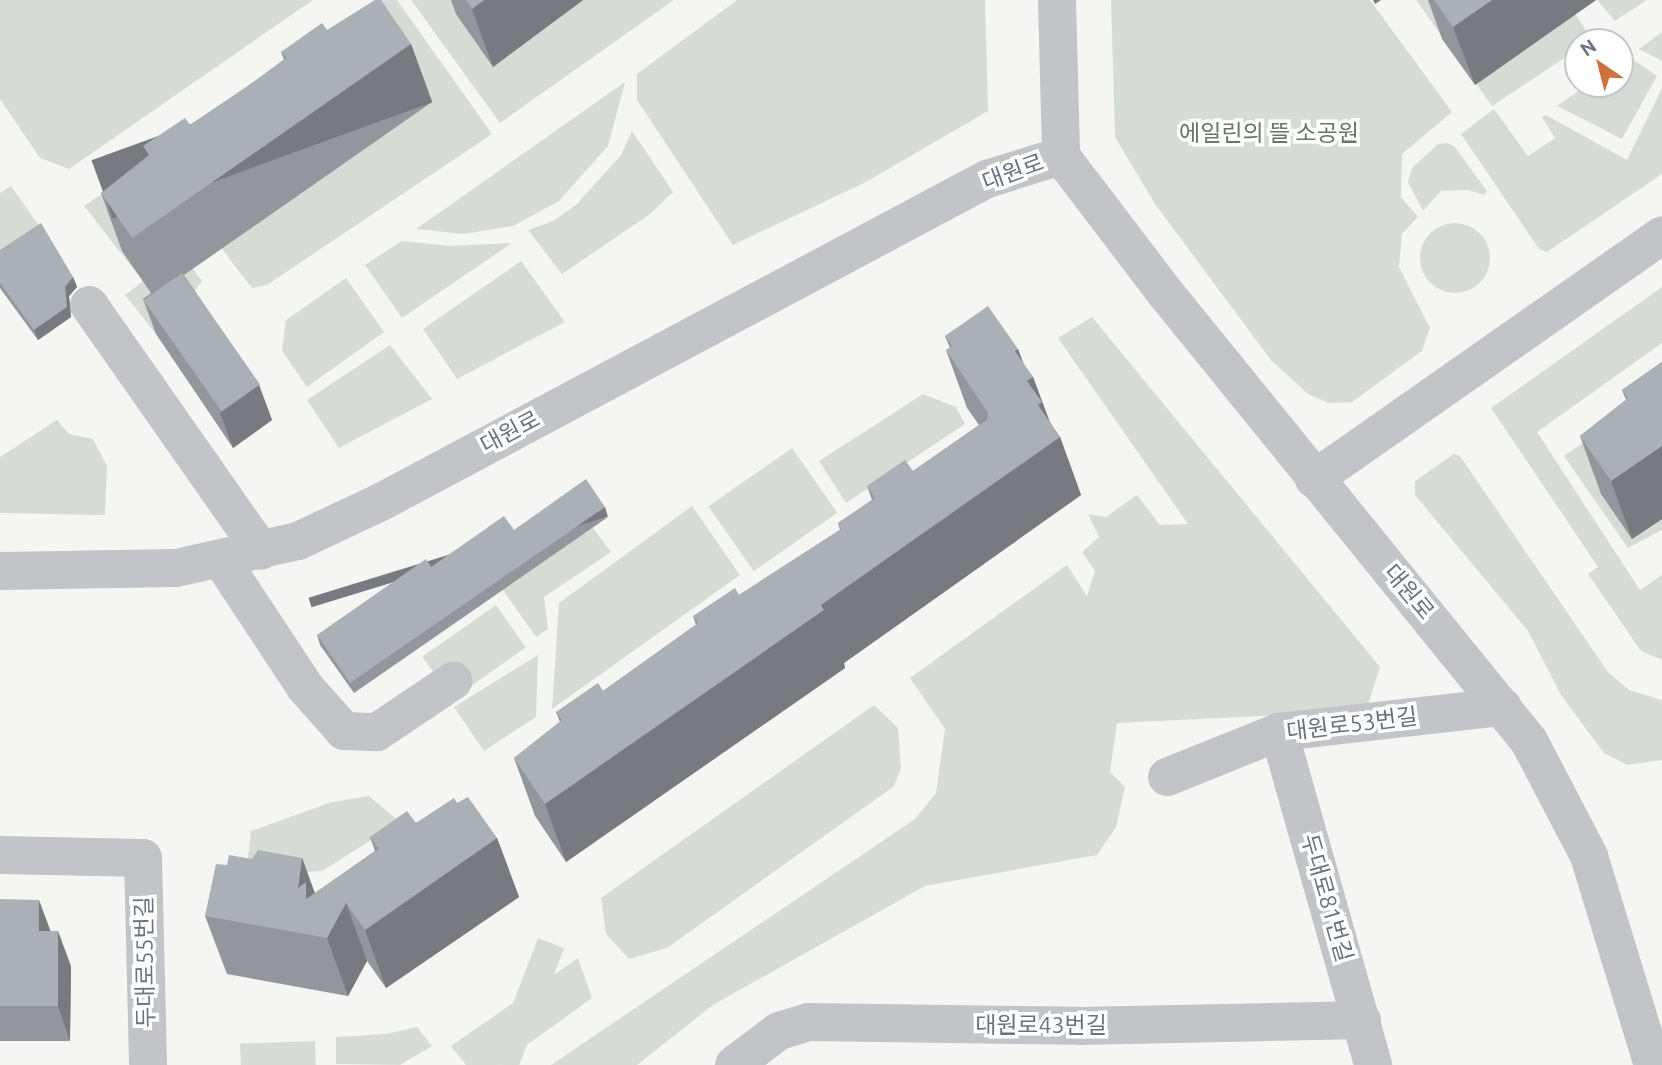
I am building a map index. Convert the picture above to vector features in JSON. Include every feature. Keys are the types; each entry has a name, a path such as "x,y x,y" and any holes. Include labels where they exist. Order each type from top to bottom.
{"street":[{"path":"1057,0 1061,156"},
{"name":"대원로","path":"0,571 141,570 222,561 298,541 371,507 987,179 1061,156 1314,479 1503,707 1556,786 1589,856 1653,1065"},
{"path":"1314,479 1662,235"},
{"path":"89,305 261,551"},
{"path":"222,561 305,687 344,731 377,732 453,681"},
{"name":"대원로53번길","path":"1167,777 1279,732 1503,707"},
{"name":"두대로81번길","path":"1279,732 1374,1065"},
{"name":"두대로55번길","path":"0,855 143,858 148,1065"},
{"name":"대원로43번길","path":"733,1065 779,1031 808,1022 1093,1026 1362,1020"}],"green space":[{"path":"0,0 313,0 69,169 40,158 0,99"},
{"path":"377,0 397,0 492,134 267,285 252,288 151,157"},
{"path":"411,0 674,0 500,123"},
{"path":"737,0 985,0 988,111 866,182 733,245 637,100 637,74"},
{"name":"에일린의 뜰 소공원","path":"1111,0 1370,0 1452,112 1402,154 1401,197 1418,217 1402,234 1399,267 1430,328 1422,351 1352,402 1329,403 1308,394 1271,360 1155,204 1115,137"},
{"path":"1416,0 1566,0 1584,28 1564,28 1564,58 1492,106"},
{"path":"1597,0 1647,0 1615,21"},
{"path":"1662,32 1662,61 1639,49"},
{"path":"1634,60 1657,76 1622,139 1557,106 1568,98 1634,98"},
{"path":"625,82 608,146 559,201 513,226 464,234 416,229"},
{"path":"1662,88 1662,174 1547,252 1539,249 1461,134 1494,109 1528,156 1555,138 1542,117 1546,115 1627,160"},
{"path":"632,131 673,192 650,214 562,274 528,230 553,221 576,205 621,155"},
{"path":"1447,143 1454,146 1487,191 1484,195 1468,190 1441,191 1423,211 1408,182 1412,168 1438,144"},
{"path":"125,178 202,281 192,294 195,308 156,334 125,295 143,281 84,206"},
{"path":"11,186 44,233 0,263 0,193"},
{"path":"1455,223 1474,229 1484,239 1490,258 1484,277 1474,287 1455,293 1436,287 1426,277 1420,258 1426,239 1436,229"},
{"path":"402,241 450,246 512,243 402,318 365,265"},
{"path":"521,261 565,322 457,379 423,329"},
{"path":"346,278 384,332 307,387 282,351 286,320"},
{"path":"1662,287 1662,343 1537,432 1640,590 1662,575 1662,660 1641,651 1588,574 1598,567 1491,408"},
{"path":"1092,317 1380,667 1366,711 1117,723 1110,772 1125,787 1116,827 1097,855 925,886 713,1005 637,1065 551,1065 915,819 936,793 945,729 910,678 1067,565 1087,596 1095,571 1082,552 1099,537 1088,514 1106,517 1137,495 1160,525 1188,524 1058,338"},
{"path":"390,345 432,399 339,448 307,400"},
{"path":"1662,388 1662,530 1628,548 1564,456"},
{"path":"923,394 956,407 965,424 846,503 819,461"},
{"path":"57,420 69,434 93,439 107,466 105,515 0,513 0,457"},
{"path":"792,448 837,513 754,571 708,507"},
{"path":"1454,454 1460,456 1608,672 1629,690 1662,700 1662,760 1627,765 1604,753 1561,695 1528,631 1415,495 1415,481"},
{"path":"692,506 740,575 552,709 559,603"},
{"path":"585,517 611,552 544,597 548,629 536,637 486,566"},
{"path":"496,605 526,648 452,699 422,657"},
{"path":"538,655 536,717 484,751 454,707"},
{"path":"874,705 898,728 901,769 893,787 667,948 629,959 606,934 601,898"},
{"path":"369,796 400,822 322,871 246,875 251,831 332,802"},
{"path":"538,938 564,948 519,1065 501,1065 491,1061"},
{"path":"578,958 592,998 499,1065 466,1065 451,1046"},
{"path":"417,1027 432,1046 400,1065 336,1064 336,1037 386,1034"},
{"path":"315,1041 316,1065 241,1065 240,1044"}],"building":[{"path":"375,0 381,0 411,44 132,238 101,193 149,155 143,146 185,118 190,125 248,86 286,58 281,52 322,23 327,30"},
{"path":"466,0 484,0 472,9"},
{"path":"1434,0 1492,0 1453,27"},
{"path":"41,223 73,277 65,286 67,307 34,330 0,283 0,250"},
{"path":"182,273 260,384 222,411 143,300"},
{"path":"988,306 1018,349 1015,351 1033,377 1027,381 1042,402 1038,405 1060,437 821,605 824,610 545,804 514,758 562,720 556,712 598,683 603,691 698,623 693,616 735,588 739,595 841,529 838,523 875,498 867,486 905,460 913,471 987,420 988,413 946,350 952,346 945,336"},
{"path":"1662,362 1662,446 1611,481 1580,436 1628,398 1622,390"},
{"path":"586,479 605,507 350,683 317,635 426,559 431,567 504,516 514,530"},
{"path":"468,797 497,838 365,930 346,903 327,938 205,916 216,864 227,865 229,855 252,859 258,850 302,858 298,888 306,882 306,899 379,849 370,837 407,811 416,823 454,798 457,803"},
{"path":"0,899 39,900 39,931 58,931 58,1006 0,1006"}]}
